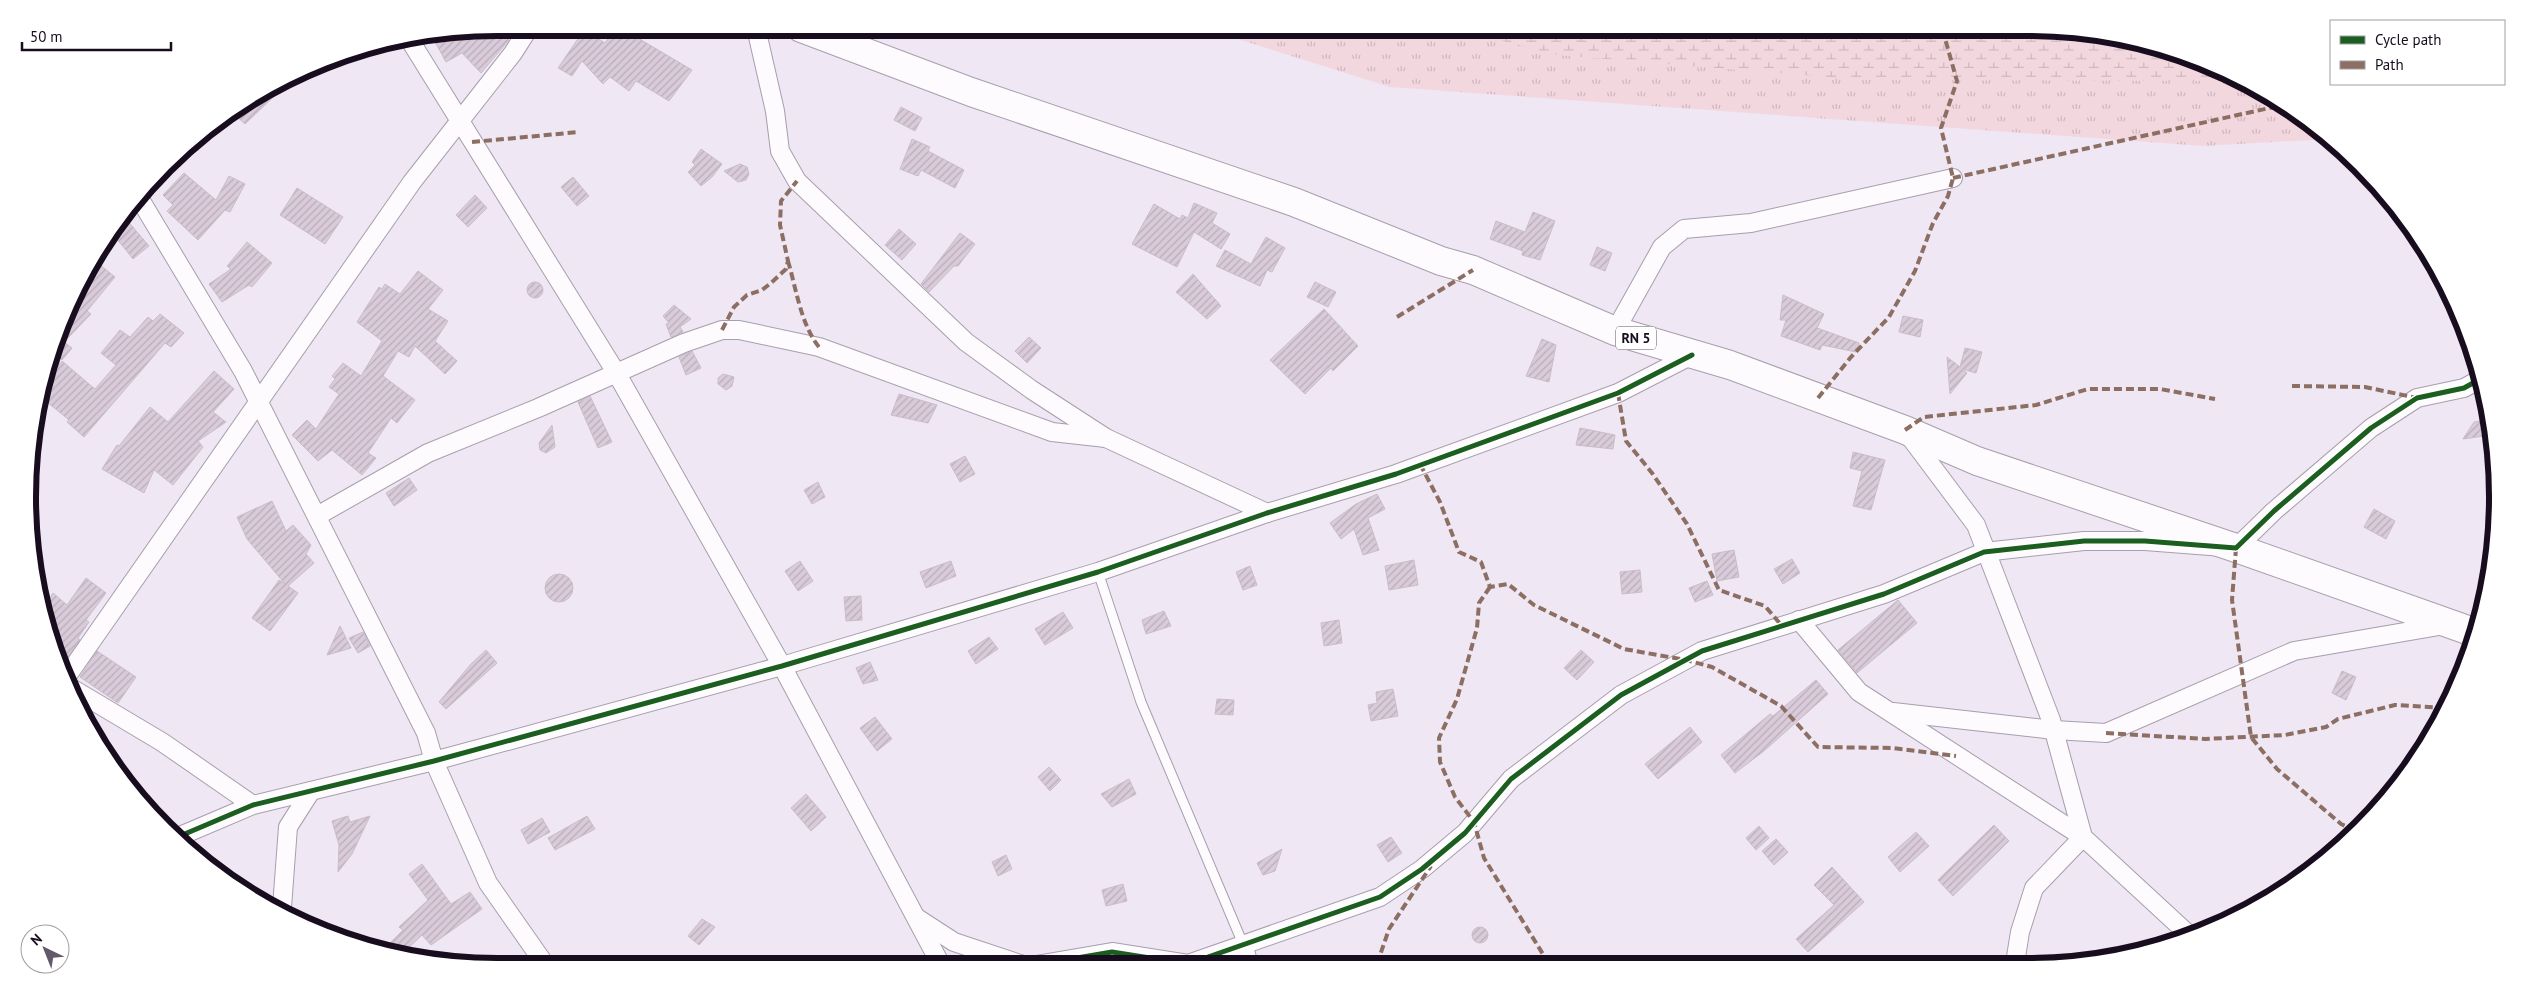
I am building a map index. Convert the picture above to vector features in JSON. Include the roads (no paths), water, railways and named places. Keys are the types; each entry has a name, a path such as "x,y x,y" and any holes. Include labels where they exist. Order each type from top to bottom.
{"main road":[{"name":"RN 5","path":"822,36 971,92 1294,202 1441,261 1473,270 1615,331 1730,366 1906,430 1977,460 2236,548 2469,630"}],"street":[{"path":"70,671 259,404 412,182 460,123 524,36"},
{"path":"758,36 775,111 780,151 797,181 966,342 1032,390 1106,438 1267,513"},
{"path":"412,44 617,374 782,666 937,958"},
{"path":"1615,331 1662,247 1684,229 1751,223 1953,178"},
{"path":"142,203 243,371 317,516 426,733 434,761 488,882 540,958"},
{"path":"317,516 428,452 617,374 684,343 722,330 739,330 820,347 1052,432 1106,438"},
{"path":"184,834 253,805 434,761 782,666 1098,572 1267,513 1396,474 1608,396 1692,355"},
{"path":"1204,958 1380,897 1422,869 1464,833 1511,780 1621,695 1702,651 1884,594 1984,552 2084,541 2145,541 2236,548 2274,511 2371,428 2416,398 2464,388 2474,382"},
{"path":"1906,430 1976,526 1984,552 2054,730 2083,837"},
{"path":"1799,620 1859,692 1893,712 1956,756 2083,837 2185,930"},
{"path":"1893,712 2054,730 2106,732 2294,651 2451,624"},
{"path":"80,693 162,742 253,805"},
{"path":"282,904 288,827 311,791"},
{"path":"2016,958 2020,932 2034,888 2083,837"},
{"path":"916,916 954,942 1002,958"},
{"path":"1243,944 1247,958"},
{"path":"1077,958 1112,952 1150,958"}],"lane":[{"path":"1098,572 1141,702 1243,944"}]}
